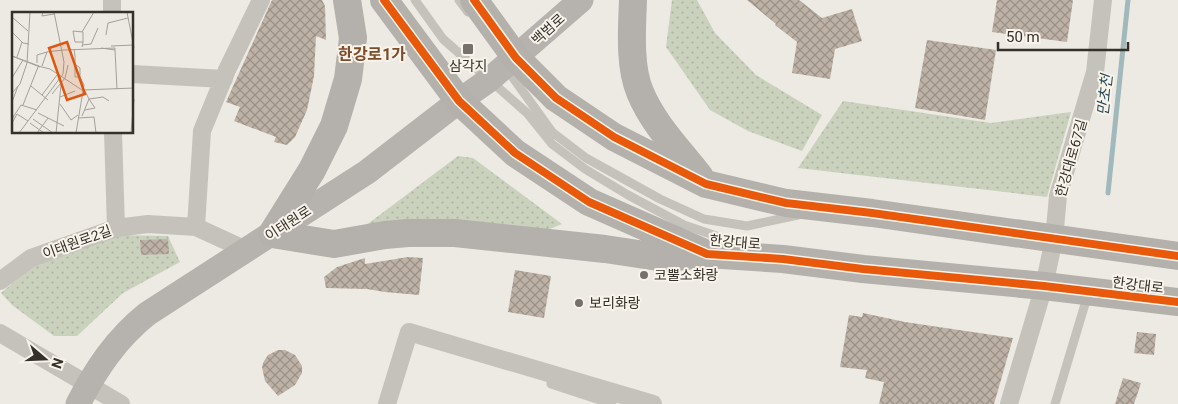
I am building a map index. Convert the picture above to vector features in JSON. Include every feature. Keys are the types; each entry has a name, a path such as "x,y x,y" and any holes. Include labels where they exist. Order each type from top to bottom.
{"main road":[{"path":"347,0 353,38 348,79 334,126 312,170 272,234 334,244 385,235 456,233 606,249 665,258 707,254"},
{"name":"한강대로","path":"384,0 459,101 515,152 589,202 707,254 783,259 1178,302"},
{"name":"백범로","path":"503,66 581,0"},
{"path":"633,0 632,54 639,91 657,123 706,184"},
{"path":"472,8 503,66 556,98 614,137 706,184 786,203 1178,256"},
{"name":"이태원로","path":"83,394 114,346 134,324 206,275 367,172 503,66"}],"street":[{"path":"196,227 202,131 261,0"},
{"name":"한강대로67길","path":"1009,404 1044,286 1054,239 1058,196 1095,72 1103,0"},
{"path":"134,74 224,79"},
{"path":"113,134 116,228"},
{"name":"이태원로2길","path":"0,281 31,258 116,228 148,224 196,227 246,250"},
{"path":"387,404 409,332 653,404"},
{"path":"0,333 83,394 121,404"}],"lane":[{"path":"416,0 443,39 503,66 552,132 586,158 660,199 704,219 747,226 827,208"},
{"path":"459,0 472,8"},
{"path":"503,66 526,113 552,144 585,169 628,196 684,225 783,259"},
{"path":"1054,404 1089,291"},
{"path":"551,384 612,404"}],"green space":[{"path":"672,0 697,0 715,33 756,75 822,115 802,151 748,131 710,110 666,47"},
{"path":"843,101 991,123 1071,112 1047,197 798,168"},
{"path":"458,156 473,158 562,224 545,231 365,226"},
{"path":"118,235 168,236 180,262 123,293 77,336 54,336 12,305 1,293 34,265"}],"building":[{"path":"272,0 322,0 325,6 326,40 316,36 314,76 307,110 295,137 287,145 274,142 276,137 234,121 240,107 226,102"},
{"path":"747,0 799,0 822,18 852,9 862,41 835,49 830,79 792,73 797,42"},
{"path":"997,0 1073,0 1067,42 992,32"},
{"path":"927,40 996,50 985,120 915,108"},
{"path":"168,239 169,254 141,255 140,240"},
{"path":"408,257 423,258 419,295 367,289 326,288 324,277 337,267 365,258 365,264"},
{"path":"515,270 551,276 544,318 508,312"},
{"path":"863,313 905,322 1013,338 994,404 879,404 884,382 865,378 867,370 840,367 849,315 862,317"},
{"path":"1137,332 1156,334 1154,355 1134,353"},
{"path":"278,350 285,350 295,355 302,366 302,373 295,385 278,396 265,381 262,367 268,355"},
{"path":"1123,378 1141,383 1134,404 1115,404"}],"waterway":[{"name":"만초천","path":"1108,193 1128,0"}],"cycle path":[{"path":"384,0 459,101 515,153 589,202 707,254 783,259 1178,302"},
{"path":"474,0 516,58 556,98 614,137 706,184 786,203 872,213 1178,256"}],"place":[{"name":"삼각지","path":"468,49"},
{"name":"코뿔소화랑","path":"644,275"},
{"name":"보리화랑","path":"579,303"}],"district":[{"name":"한강로1가","path":"372,54"}]}
